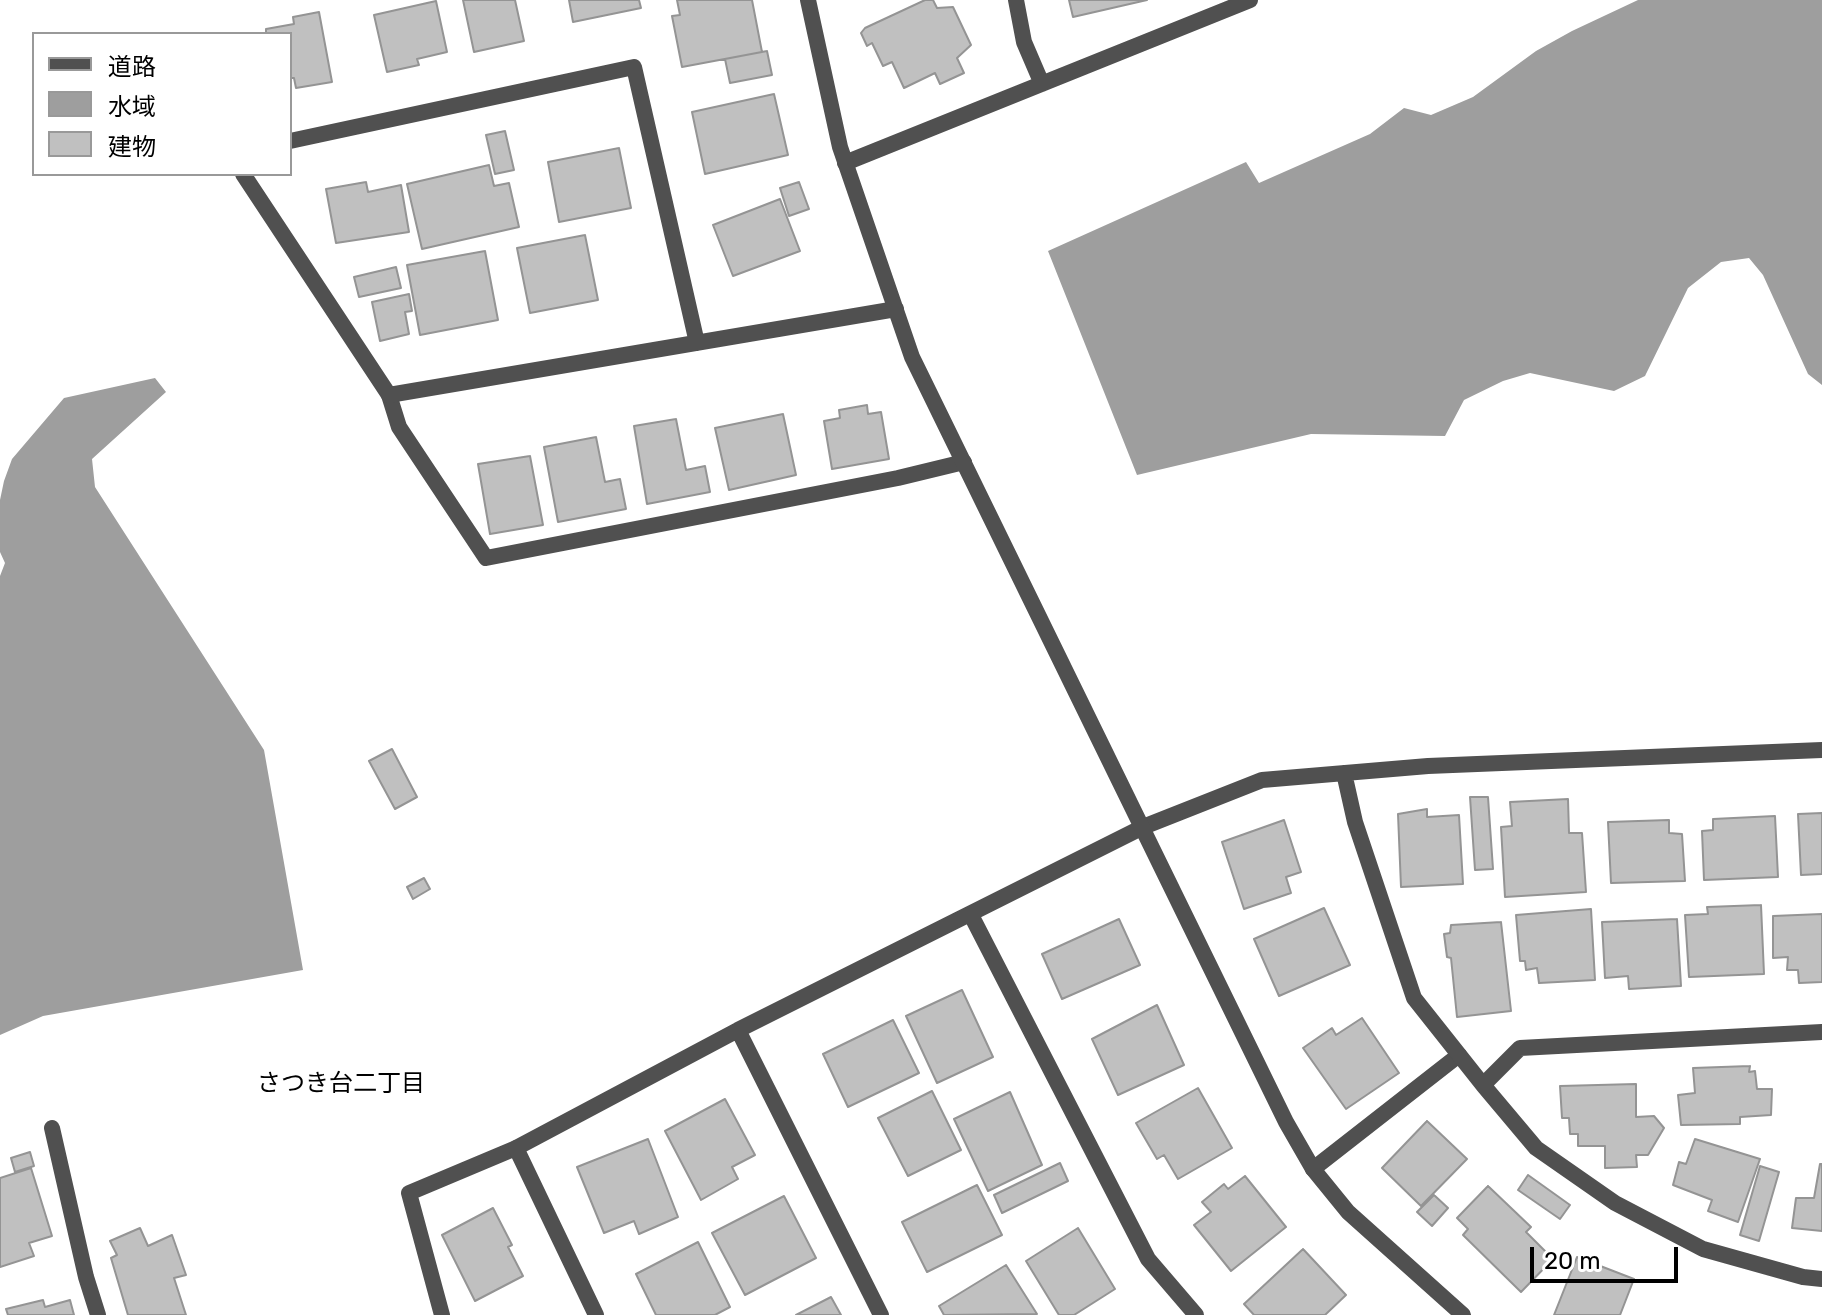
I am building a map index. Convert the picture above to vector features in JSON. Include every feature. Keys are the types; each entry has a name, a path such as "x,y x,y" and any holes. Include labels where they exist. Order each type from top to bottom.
{"street":[{"path":"808,0 840,147 912,357 1286,1122 1313,1169 1348,1212 1463,1315"},
{"path":"1016,0 1024,42 1042,84"},
{"path":"845,163 1250,0"},
{"path":"292,141 634,67 697,343"},
{"path":"244,176 389,395 399,427 486,558 898,478 964,462"},
{"path":"389,395 896,309"},
{"path":"442,1315 409,1193 516,1148 738,1030 1143,827 1262,780 1428,766 1822,750"},
{"path":"1344,773 1355,822 1414,998 1536,1148 1615,1203 1703,1249 1803,1277 1822,1279"},
{"path":"971,915 1148,1259 1196,1315"},
{"path":"738,1030 881,1315"},
{"path":"1483,1085 1520,1048 1822,1032"},
{"path":"1313,1169 1459,1055"},
{"path":"52,1128 86,1277 98,1315"},
{"path":"516,1148 596,1315"}],"water":[{"path":"1638,0 1822,0 1822,385 1808,374 1763,275 1749,258 1721,262 1688,288 1645,376 1614,391 1530,373 1503,381 1464,400 1445,436 1311,434 1137,475 1048,251 1246,162 1259,183 1370,134 1404,108 1431,115 1473,97 1536,51 1572,31"},
{"path":"155,378 166,392 92,459 95,487 264,750 303,970 43,1016 0,1035 0,576 5,563 0,552 0,500 4,481 12,459 64,398"}],"building":[{"path":"463,0 515,0 524,41 474,52"},
{"path":"569,0 639,0 641,8 573,22"},
{"path":"677,0 752,0 762,52 682,67 672,16 680,15"},
{"path":"925,0 933,0 937,8 953,7 971,45 957,58 964,73 940,84 935,73 904,88 892,62 883,66 872,43 867,46 861,33 865,28"},
{"path":"1069,0 1147,0 1073,17"},
{"path":"436,1 447,52 417,59 419,65 387,72 374,15"},
{"path":"319,12 332,82 296,88 292,78 292,32 266,32 266,29 294,24 293,17"},
{"path":"767,51 772,75 730,83 725,59"},
{"path":"774,94 788,155 705,174 692,112"},
{"path":"505,131 514,170 495,174 486,135"},
{"path":"619,148 631,208 559,222 548,162"},
{"path":"489,165 494,186 509,183 519,227 422,249 407,184"},
{"path":"366,182 368,192 401,185 409,232 336,243 326,189"},
{"path":"799,182 809,209 789,216 780,188"},
{"path":"780,199 800,251 733,276 713,225"},
{"path":"585,235 598,300 530,313 517,248"},
{"path":"485,251 498,320 420,335 407,265"},
{"path":"396,267 401,288 359,297 354,277"},
{"path":"409,294 412,311 405,312 409,334 380,341 372,302"},
{"path":"867,405 868,414 881,412 889,459 832,469 824,421 840,418 839,410"},
{"path":"783,414 796,475 729,490 715,428"},
{"path":"676,419 686,470 705,466 710,492 647,504 634,426"},
{"path":"596,437 605,482 620,479 626,509 558,522 544,447"},
{"path":"530,456 543,525 490,534 478,464"},
{"path":"392,749 417,797 395,809 369,761"},
{"path":"1470,797 1488,797 1493,869 1475,870"},
{"path":"1568,799 1569,833 1582,833 1586,892 1505,897 1501,827 1512,826 1510,802"},
{"path":"1427,809 1427,817 1459,815 1463,884 1401,887 1398,814"},
{"path":"1822,813 1822,874 1801,875 1798,814"},
{"path":"1775,816 1778,877 1704,880 1702,831 1713,830 1713,819"},
{"path":"1284,820 1301,872 1286,877 1291,893 1244,909 1222,842"},
{"path":"1669,820 1669,833 1682,834 1685,881 1611,883 1608,822"},
{"path":"424,878 430,889 413,899 407,887"},
{"path":"1761,905 1764,974 1689,977 1685,915 1708,914 1707,907"},
{"path":"1324,908 1350,965 1279,996 1254,939"},
{"path":"1591,909 1595,980 1539,983 1537,968 1526,970 1525,961 1520,961 1516,915"},
{"path":"1822,914 1822,982 1799,983 1798,970 1787,970 1788,957 1773,958 1773,916"},
{"path":"1119,919 1140,965 1062,999 1042,954"},
{"path":"1677,919 1681,986 1629,989 1628,976 1605,978 1602,922"},
{"path":"1501,922 1511,1011 1457,1017 1451,958 1447,957 1444,934 1450,933 1451,925"},
{"path":"962,990 993,1057 937,1083 906,1016"},
{"path":"1157,1005 1184,1065 1118,1095 1092,1039"},
{"path":"1362,1018 1399,1073 1346,1109 1303,1048 1332,1028 1336,1035"},
{"path":"893,1020 919,1073 848,1107 823,1054"},
{"path":"1750,1066 1749,1072 1755,1071 1757,1089 1772,1089 1771,1115 1740,1117 1740,1124 1681,1125 1678,1095 1695,1093 1693,1068"},
{"path":"1636,1084 1636,1117 1654,1116 1664,1128 1648,1155 1636,1155 1637,1167 1605,1168 1605,1146 1578,1146 1578,1134 1570,1134 1569,1118 1562,1118 1560,1086"},
{"path":"1198,1088 1232,1148 1178,1179 1164,1155 1157,1159 1136,1123"},
{"path":"932,1091 961,1150 908,1176 878,1118"},
{"path":"1010,1092 1042,1165 988,1191 954,1119"},
{"path":"725,1099 755,1155 732,1167 738,1179 701,1200 665,1131"},
{"path":"1427,1121 1467,1159 1421,1206 1382,1168"},
{"path":"648,1139 678,1217 639,1234 634,1221 604,1233 577,1167"},
{"path":"1695,1139 1760,1159 1738,1222 1708,1211 1712,1200 1673,1185 1679,1162 1686,1164"},
{"path":"30,1152 34,1166 15,1172 11,1158"},
{"path":"1060,1163 1068,1181 1002,1213 994,1195"},
{"path":"1820,1164 1822,1231 1792,1228 1796,1198 1814,1198"},
{"path":"1760,1166 1779,1172 1759,1241 1740,1235"},
{"path":"31,1168 52,1236 29,1243 34,1256 0,1267 0,1178"},
{"path":"1528,1175 1570,1205 1560,1219 1518,1190"},
{"path":"1245,1176 1286,1227 1231,1271 1194,1225 1211,1212 1202,1202 1224,1184 1228,1189"},
{"path":"977,1185 1002,1235 927,1272 902,1222"},
{"path":"1488,1186 1531,1227 1526,1232 1553,1259 1521,1292 1463,1235 1468,1229 1457,1218"},
{"path":"1434,1195 1448,1208 1432,1226 1417,1212"},
{"path":"784,1196 816,1258 745,1295 712,1233"},
{"path":"493,1208 512,1245 508,1247 523,1276 475,1301 442,1235"},
{"path":"140,1228 148,1246 172,1235 186,1275 174,1278 186,1315 128,1315 111,1258 117,1255 110,1241"},
{"path":"1078,1228 1115,1289 1074,1315 1059,1315 1026,1261"},
{"path":"698,1242 730,1307 715,1315 656,1315 636,1274"},
{"path":"1303,1249 1346,1295 1325,1315 1254,1315 1244,1304"},
{"path":"1577,1257 1634,1279 1620,1315 1554,1315"},
{"path":"1006,1265 1037,1314 944,1315 939,1306"},
{"path":"831,1297 841,1315 796,1315"},
{"path":"43,1300 45,1307 70,1300 74,1315 8,1315 6,1309"}],"district":[{"name":"さつき台二丁目","path":"341,1084"}]}
